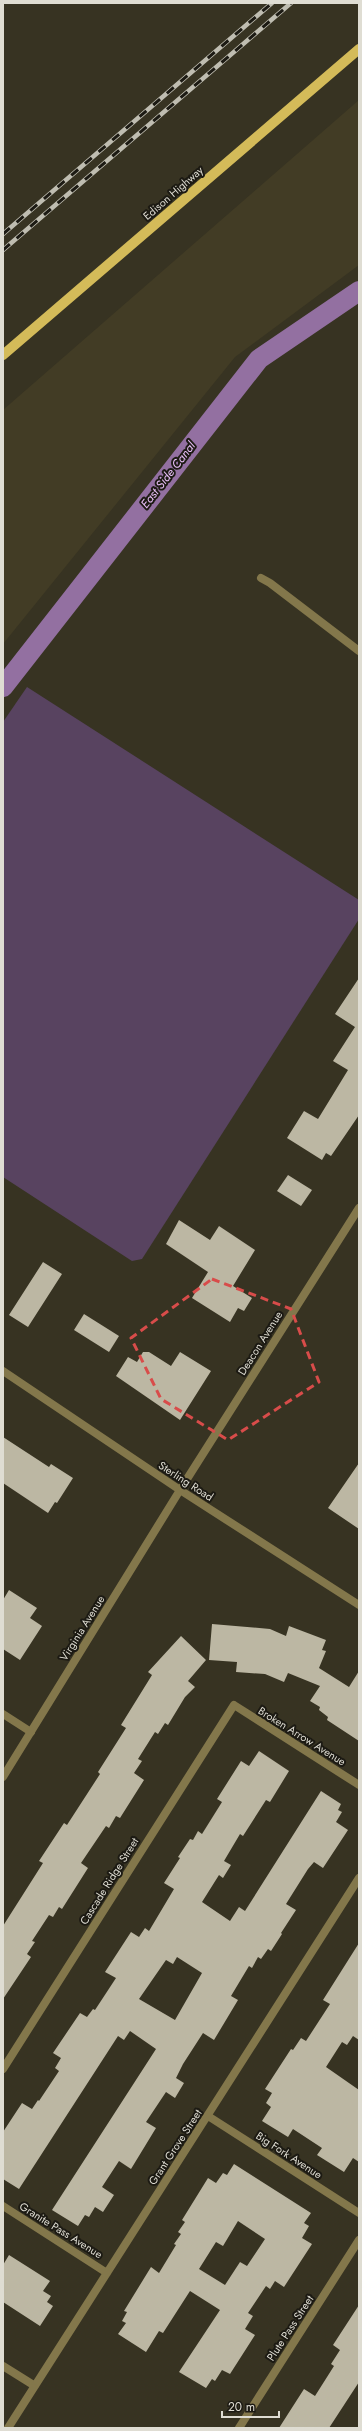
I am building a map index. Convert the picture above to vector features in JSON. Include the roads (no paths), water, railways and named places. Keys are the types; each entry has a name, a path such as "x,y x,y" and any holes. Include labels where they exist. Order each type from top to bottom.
{"main road":[{"name":"Edison Highway","path":"3,355 359,49"}],"street":[{"path":"261,578 270,583 359,652"},
{"name":"Deacon Avenue","path":"180,1490 359,1208"},
{"name":"Sterling Road","path":"3,1372 180,1490 359,1605"},
{"name":"Virginia Avenue","path":"3,1777 180,1490"},
{"name":"Broken Arrow Avenue","path":"234,1706 359,1785"},
{"name":"Cascade Ridge Street","path":"3,2069 234,1706"},
{"path":"3,1714 31,1732"},
{"name":"Grant Grove Street","path":"8,2428 359,1878"},
{"name":"Big Fork Avenue","path":"208,2116 359,2213"},
{"name":"Granite Pass Avenue","path":"3,2206 107,2273"},
{"name":"Plute Pass Street","path":"239,2428 359,2240"},
{"path":"3,2366 35,2386"}],"waterway":[{"name":"East Side Canal","path":"3,687 259,359 359,291"}],"railway":[{"path":"3,234 272,3"},
{"path":"3,250 291,3"}]}
